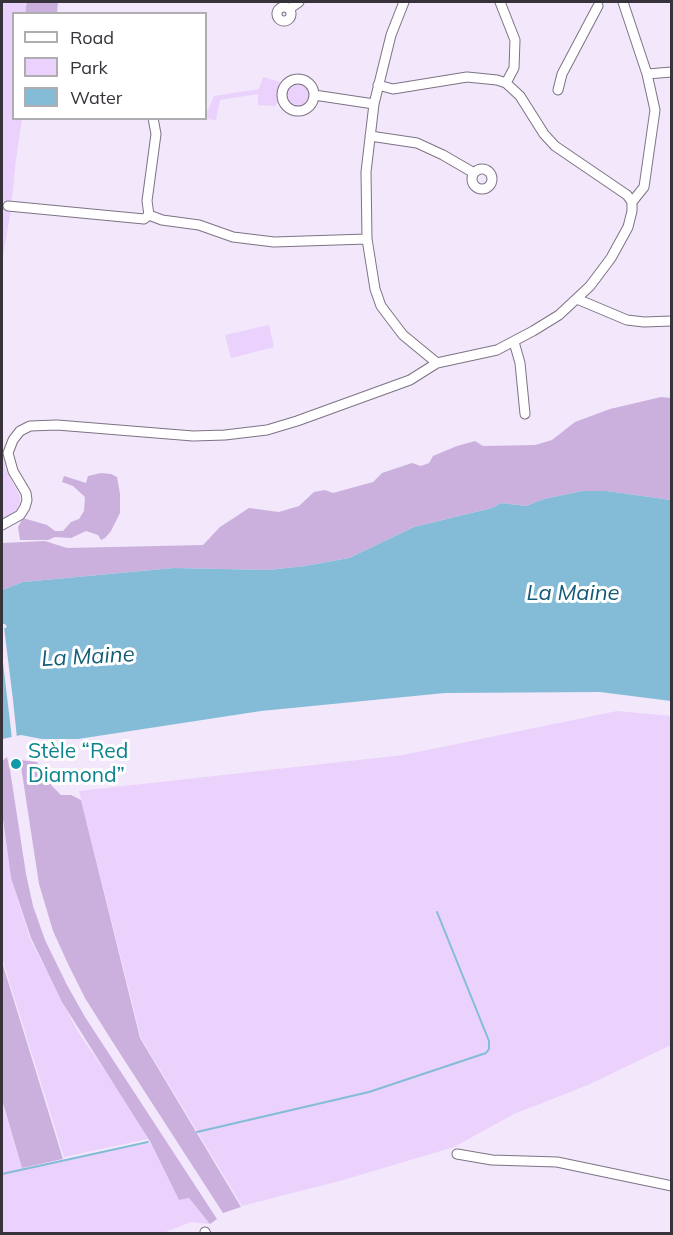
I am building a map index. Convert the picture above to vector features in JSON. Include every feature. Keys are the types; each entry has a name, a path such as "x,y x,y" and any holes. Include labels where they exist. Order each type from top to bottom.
{"street":[{"path":"289,9 299,2"},
{"path":"404,2 391,35 374,104 366,172 368,239 375,289 381,306 403,335 437,363"},
{"path":"500,2 515,40 514,68 506,84"},
{"path":"623,2 647,74 655,110 644,187 632,202"},
{"path":"558,90 562,74 598,6"},
{"path":"647,74 672,72"},
{"path":"2,525 20,515 27,500 9,460 10,445 20,431 38,425 193,436 267,430 308,418 410,380 437,363 483,354 514,342 559,315 590,286 611,258 628,227 632,202 627,195 555,146 544,134 520,96 506,84 484,77 467,77 393,89 378,85"},
{"path":"314,95 374,104"},
{"path":"149,215 147,201 156,134 153,120"},
{"path":"370,136 417,143 474,173"},
{"path":"8,206 144,219 149,215"},
{"path":"149,215 162,220 199,225 233,237 274,242 368,239"},
{"path":"577,299 627,320 672,321"},
{"path":"514,342 520,363 525,414"},
{"path":"2,437 10,445"},
{"path":"457,1154 492,1160 557,1162 672,1186"}],"green space":[{"path":"2,2 27,2 25,12 12,12 12,120 22,120 2,262"},
{"path":"263,77 280,82 278,102 275,106 258,105 258,94 220,100 216,120 207,119 207,110 214,96 259,89"},
{"path":"298,81 307,85 311,94 307,103 298,107 289,103 285,94 289,85"},
{"path":"269,325 274,347 231,358 225,335"},
{"path":"2,450 6,470 20,497 20,503 14,514 4,519 2,519"},
{"path":"617,711 671,716 671,1045 588,1085 514,1114 454,1147 343,1180 242,1206 141,1038 79,791 403,755"},
{"path":"2,817 11,878 30,939 78,1032 148,1139 64,1157 2,958"},
{"path":"2,1103 22,1168 151,1143 179,1200 189,1198 210,1224 191,1222 163,1233 2,1233"}],"shaded area":[{"path":"27,2 58,2 57,12 25,12"},
{"path":"661,397 671,398 671,500 607,491 582,491 544,499 526,506 501,503 492,508 414,527 349,558 305,566 268,570 174,568 23,582 2,590 2,543 45,541 67,548 203,545 220,527 249,508 279,512 299,506 314,492 325,490 333,493 373,482 382,473 412,463 421,466 429,463 433,456 475,441 483,446 535,445 552,440 575,422 610,409"},
{"path":"101,473 117,477 120,494 120,513 105,538 101,540 98,535 86,531 71,538 20,540 18,527 23,518 47,525 55,531 63,531 71,522 79,519 84,511 85,497 73,486 62,482 64,476 86,483 88,476"},
{"path":"7,757 26,874 33,906 45,940 85,1017 217,1219 210,1224 189,1198 179,1200 151,1143 62,1002 31,938 11,878 2,812 2,761"},
{"path":"20,760 37,762 52,786 61,795 71,795 81,800 140,1038 241,1207 223,1213 85,998 69,966 53,931 39,884"},
{"path":"2,962 63,1159 22,1168 2,1100"}],"water":[{"name":"La Maine","path":"582,491 607,491 671,500 671,701 600,692 445,693 261,711 78,739 42,739 21,735 2,739 2,630 7,627 2,624 2,590 23,582 174,568 268,570 305,566 349,558 414,527 492,508 501,503 526,506 544,499"}],"pier":[{"path":"2,627 4,627 17,738 12,739 2,654"}],"waterway":[{"path":"197,1132 369,1092 486,1053 489,1049 489,1041 437,912"},
{"path":"2,1174 148,1142"}],"place":[{"name":"Stèle “Red Diamond”","path":"16,764"}]}
